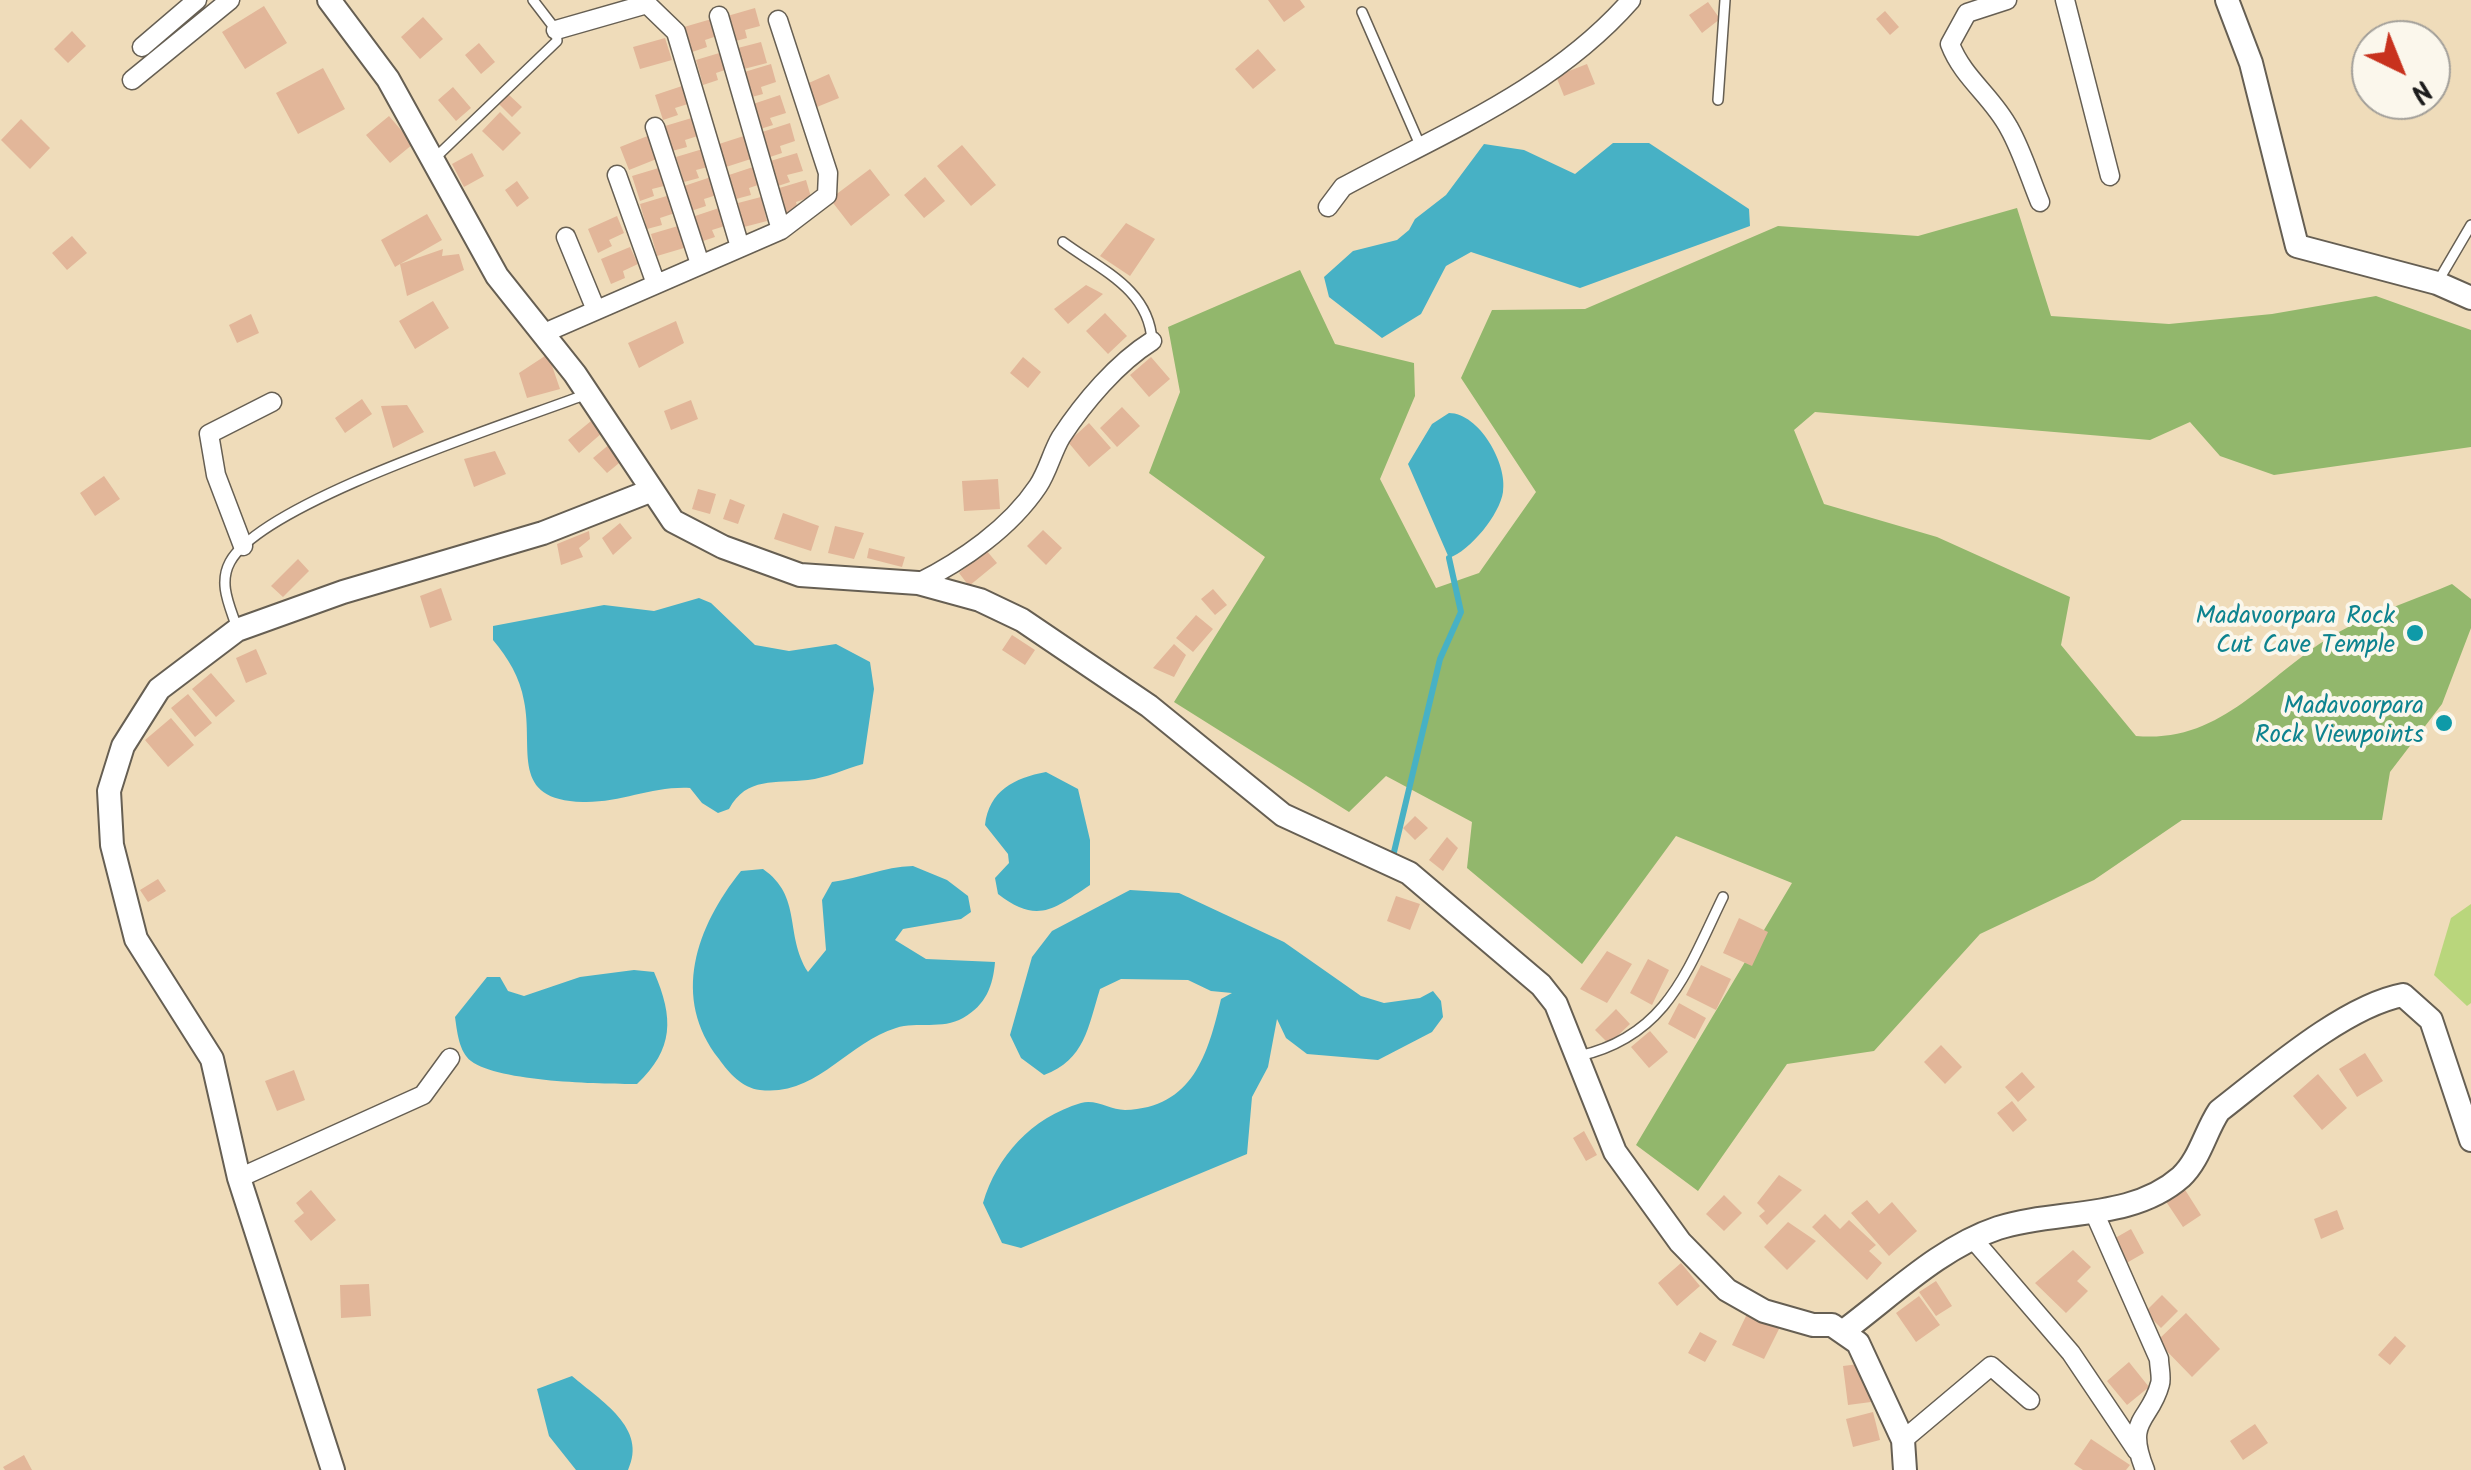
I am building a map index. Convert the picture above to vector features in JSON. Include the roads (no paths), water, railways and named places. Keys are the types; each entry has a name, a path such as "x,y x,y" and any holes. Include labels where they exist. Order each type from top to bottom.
{"main road":[{"path":"329,0 388,78 498,276 587,394 673,521 723,547 800,575 918,582 980,600 1022,620 1149,706 1284,815 1409,873 1541,985 1556,1004 1614,1152 1680,1242 1728,1290 1764,1311 1845,1330 1858,1343 1903,1440 1904,1470"},
{"path":"2228,0 2251,63 2298,246 2437,282 2471,298"},
{"path":"333,1470 239,1178 212,1059 136,939 112,845 110,791 124,746 159,689 237,630 343,592 543,532 650,491"},
{"path":"1845,1330 1973,1239 2035,1220 2094,1212 2142,1198 2180,1178 2197,1158 2204,1133 2218,1111 2351,1017 2388,998 2403,995 2430,1020 2471,1140"}],"street":[{"path":"142,48 197,0"},
{"path":"132,80 230,0"},
{"path":"1328,207 1343,187 1554,73 1600,35 1631,0"},
{"path":"2007,0 1967,14 1950,44 1960,70 1984,91 2009,128 2040,202"},
{"path":"2065,0 2110,176"},
{"path":"556,30 648,4 676,32 740,247"},
{"path":"719,16 781,230"},
{"path":"542,334 781,230 827,194 828,173 778,20"},
{"path":"655,126 700,264"},
{"path":"617,175 656,284"},
{"path":"566,237 596,310"},
{"path":"918,582 956,564 1039,486 1060,438 1129,355 1152,341"},
{"path":"243,546 216,475 209,434 272,402"},
{"path":"239,1178 423,1095 450,1058"},
{"path":"2094,1212 2159,1359 2161,1384 2139,1419 2138,1452"},
{"path":"1973,1239 2071,1353 2138,1452 2145,1470"},
{"path":"1903,1440 1991,1366 2030,1400"}],"lane":[{"path":"433,160 557,42 556,30 533,0"},
{"path":"1718,100 1725,0"},
{"path":"1362,12 1420,145"},
{"path":"2437,282 2471,225"},
{"path":"1063,242 1134,292 1146,306 1152,341"},
{"path":"237,630 224,587 229,562 251,536 307,502 587,394"},
{"path":"1576,1056 1615,1048 1649,1022 1680,986 1723,897"}],"water":[{"path":"1613,143 1649,143 1749,209 1750,226 1580,288 1471,252 1446,266 1421,314 1382,338 1329,297 1324,277 1353,251 1397,240 1415,219 1446,195 1484,144 1524,150 1575,174"},
{"path":"1449,413 1471,421 1489,442 1501,468 1503,492 1490,521 1475,540 1449,558 1408,464 1432,424"},
{"path":"699,598 711,603 755,645 789,651 836,644 870,662 874,689 863,764 815,779 753,786 736,798 729,809 718,813 702,803 690,788 663,789 597,802 560,799 544,792 534,782 530,769 520,684 493,640 493,626 604,605 654,611"},
{"path":"1046,772 1078,789 1090,840 1090,885 1055,907 1034,911 998,894 995,878 1009,863 1008,854 985,825 992,803 1005,788"},
{"path":"913,866 947,880 968,896 971,912 961,919 903,929 895,940 926,959 995,962 983,1001 955,1022 904,1026 878,1035 798,1085 760,1090 736,1079 704,1036 693,987 702,939 712,915 741,871 763,869 784,892 796,944 808,972 826,950 822,900 832,882"},
{"path":"1130,890 1179,893 1284,942 1361,996 1384,1003 1420,998 1433,991 1441,1001 1443,1017 1432,1032 1378,1060 1307,1054 1286,1038 1277,1019 1268,1067 1252,1097 1247,1154 1021,1248 1002,1243 983,1203 997,1170 1019,1141 1047,1118 1081,1103 1125,1110 1167,1100 1194,1074 1210,1039 1221,999 1232,993 1211,991 1188,980 1121,979 1100,989 1083,1041 1058,1069 1044,1075 1021,1058 1010,1035 1032,957 1052,931"},
{"path":"634,970 654,972 667,1018 664,1045 637,1084 551,1080 504,1073 471,1061 459,1041 455,1017 487,977 500,977 508,991 524,996 580,977"},
{"path":"572,1376 627,1428 633,1455 628,1470 576,1470 549,1436 537,1389"}],"waterway":[{"path":"1394,852 1440,659 1461,612 1449,558"}],"place":[{"name":"Madavoorpara Rock Cut Cave Temple","path":"2415,633"},
{"name":"Madavoorpara Rock Viewpoints","path":"2444,723"}]}
